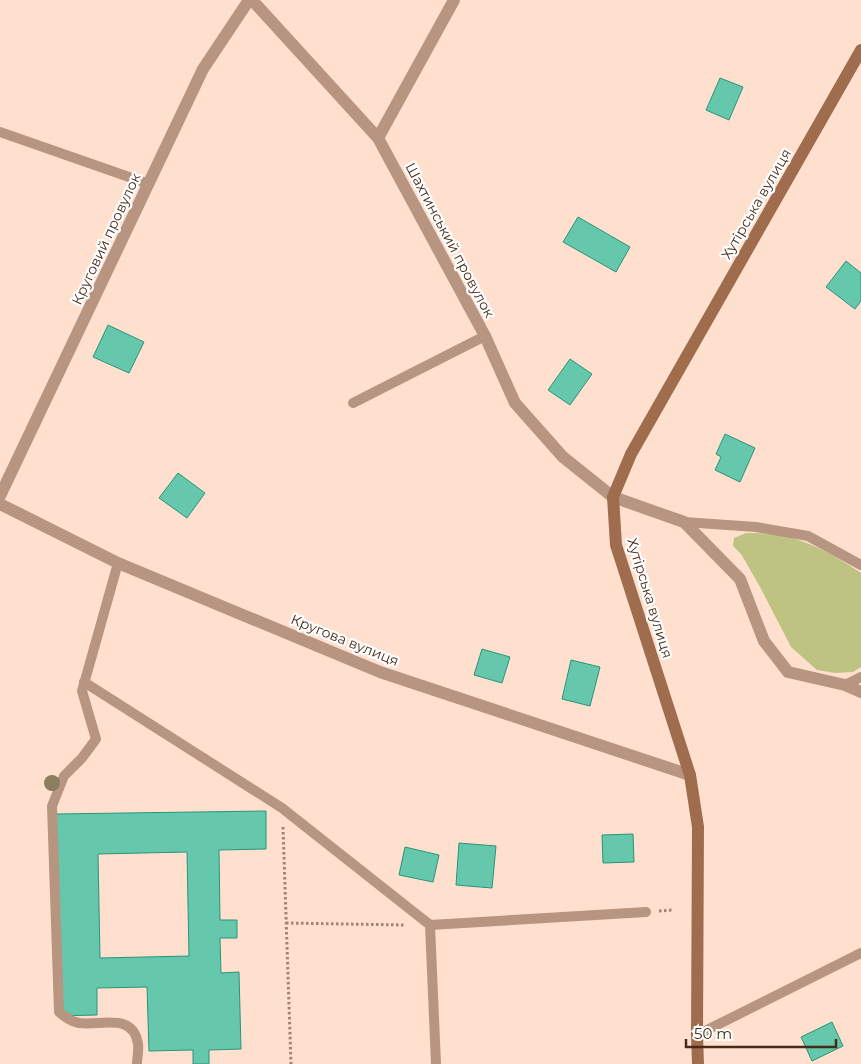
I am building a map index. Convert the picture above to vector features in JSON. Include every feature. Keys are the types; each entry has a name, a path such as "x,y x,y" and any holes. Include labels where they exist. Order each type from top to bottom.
{"main road":[{"name":"Хутірська вулиця","path":"698,1064 696,1035 698,827 690,775 616,545 613,497 631,454 861,50"}],"street":[{"name":"Шахтинський провулок","path":"250,0 378,138 485,336 515,403 563,457 613,497 684,522"},
{"name":"Круговий провулок","path":"0,496 203,70 250,0"},
{"path":"378,138 454,0"},
{"name":"Кругова вулиця","path":"0,504 118,563 380,672 690,775"},
{"path":"684,522 740,578 764,641 788,672 844,685 861,692"}],"lane":[{"path":"0,132 149,184"},
{"path":"353,403 485,336"},
{"path":"684,522 756,527 808,536 861,565"},
{"path":"118,563 82,690 96,739 82,758 64,776 52,806 59,1012 68,1019 80,1023 120,1022 130,1027 138,1043 137,1064"},
{"path":"844,685 861,677"},
{"path":"84,682 282,808 430,925 646,912"},
{"path":"430,925 436,1064"},
{"path":"696,1035 861,953"}],"path":[{"path":"282,808 291,1064"},
{"path":"286,923 430,925"}],"green space":[{"path":"746,533 781,535 803,542 833,555 861,573 861,667 853,672 835,673 817,670 791,647 759,585 741,554 733,546 734,538"}],"building":[{"path":"720,78 743,87 729,120 706,110"},
{"path":"578,217 630,247 616,272 563,242"},
{"path":"846,261 861,273 861,301 855,309 826,287"},
{"path":"108,325 144,342 129,373 93,357"},
{"path":"570,359 592,374 570,405 548,390"},
{"path":"725,434 755,448 740,482 715,470 721,457 716,454"},
{"path":"178,473 205,493 187,518 159,498"},
{"path":"482,649 510,657 502,683 474,675"},
{"path":"571,660 600,667 590,706 562,699"},
{"path":"266,811 266,849 219,850 220,920 237,920 237,938 220,938 221,973 239,972 241,1049 209,1050 209,1064 193,1064 193,1050 149,1051 147,987 97,988 97,1015 58,1016 55,814","holes":["187,852 189,956 100,958 98,854"]},
{"path":"633,834 634,862 603,863 602,835"},
{"path":"459,843 496,846 492,888 456,885"},
{"path":"405,847 439,855 433,882 399,875"},
{"path":"832,1022 843,1046 812,1061 801,1037"}]}
